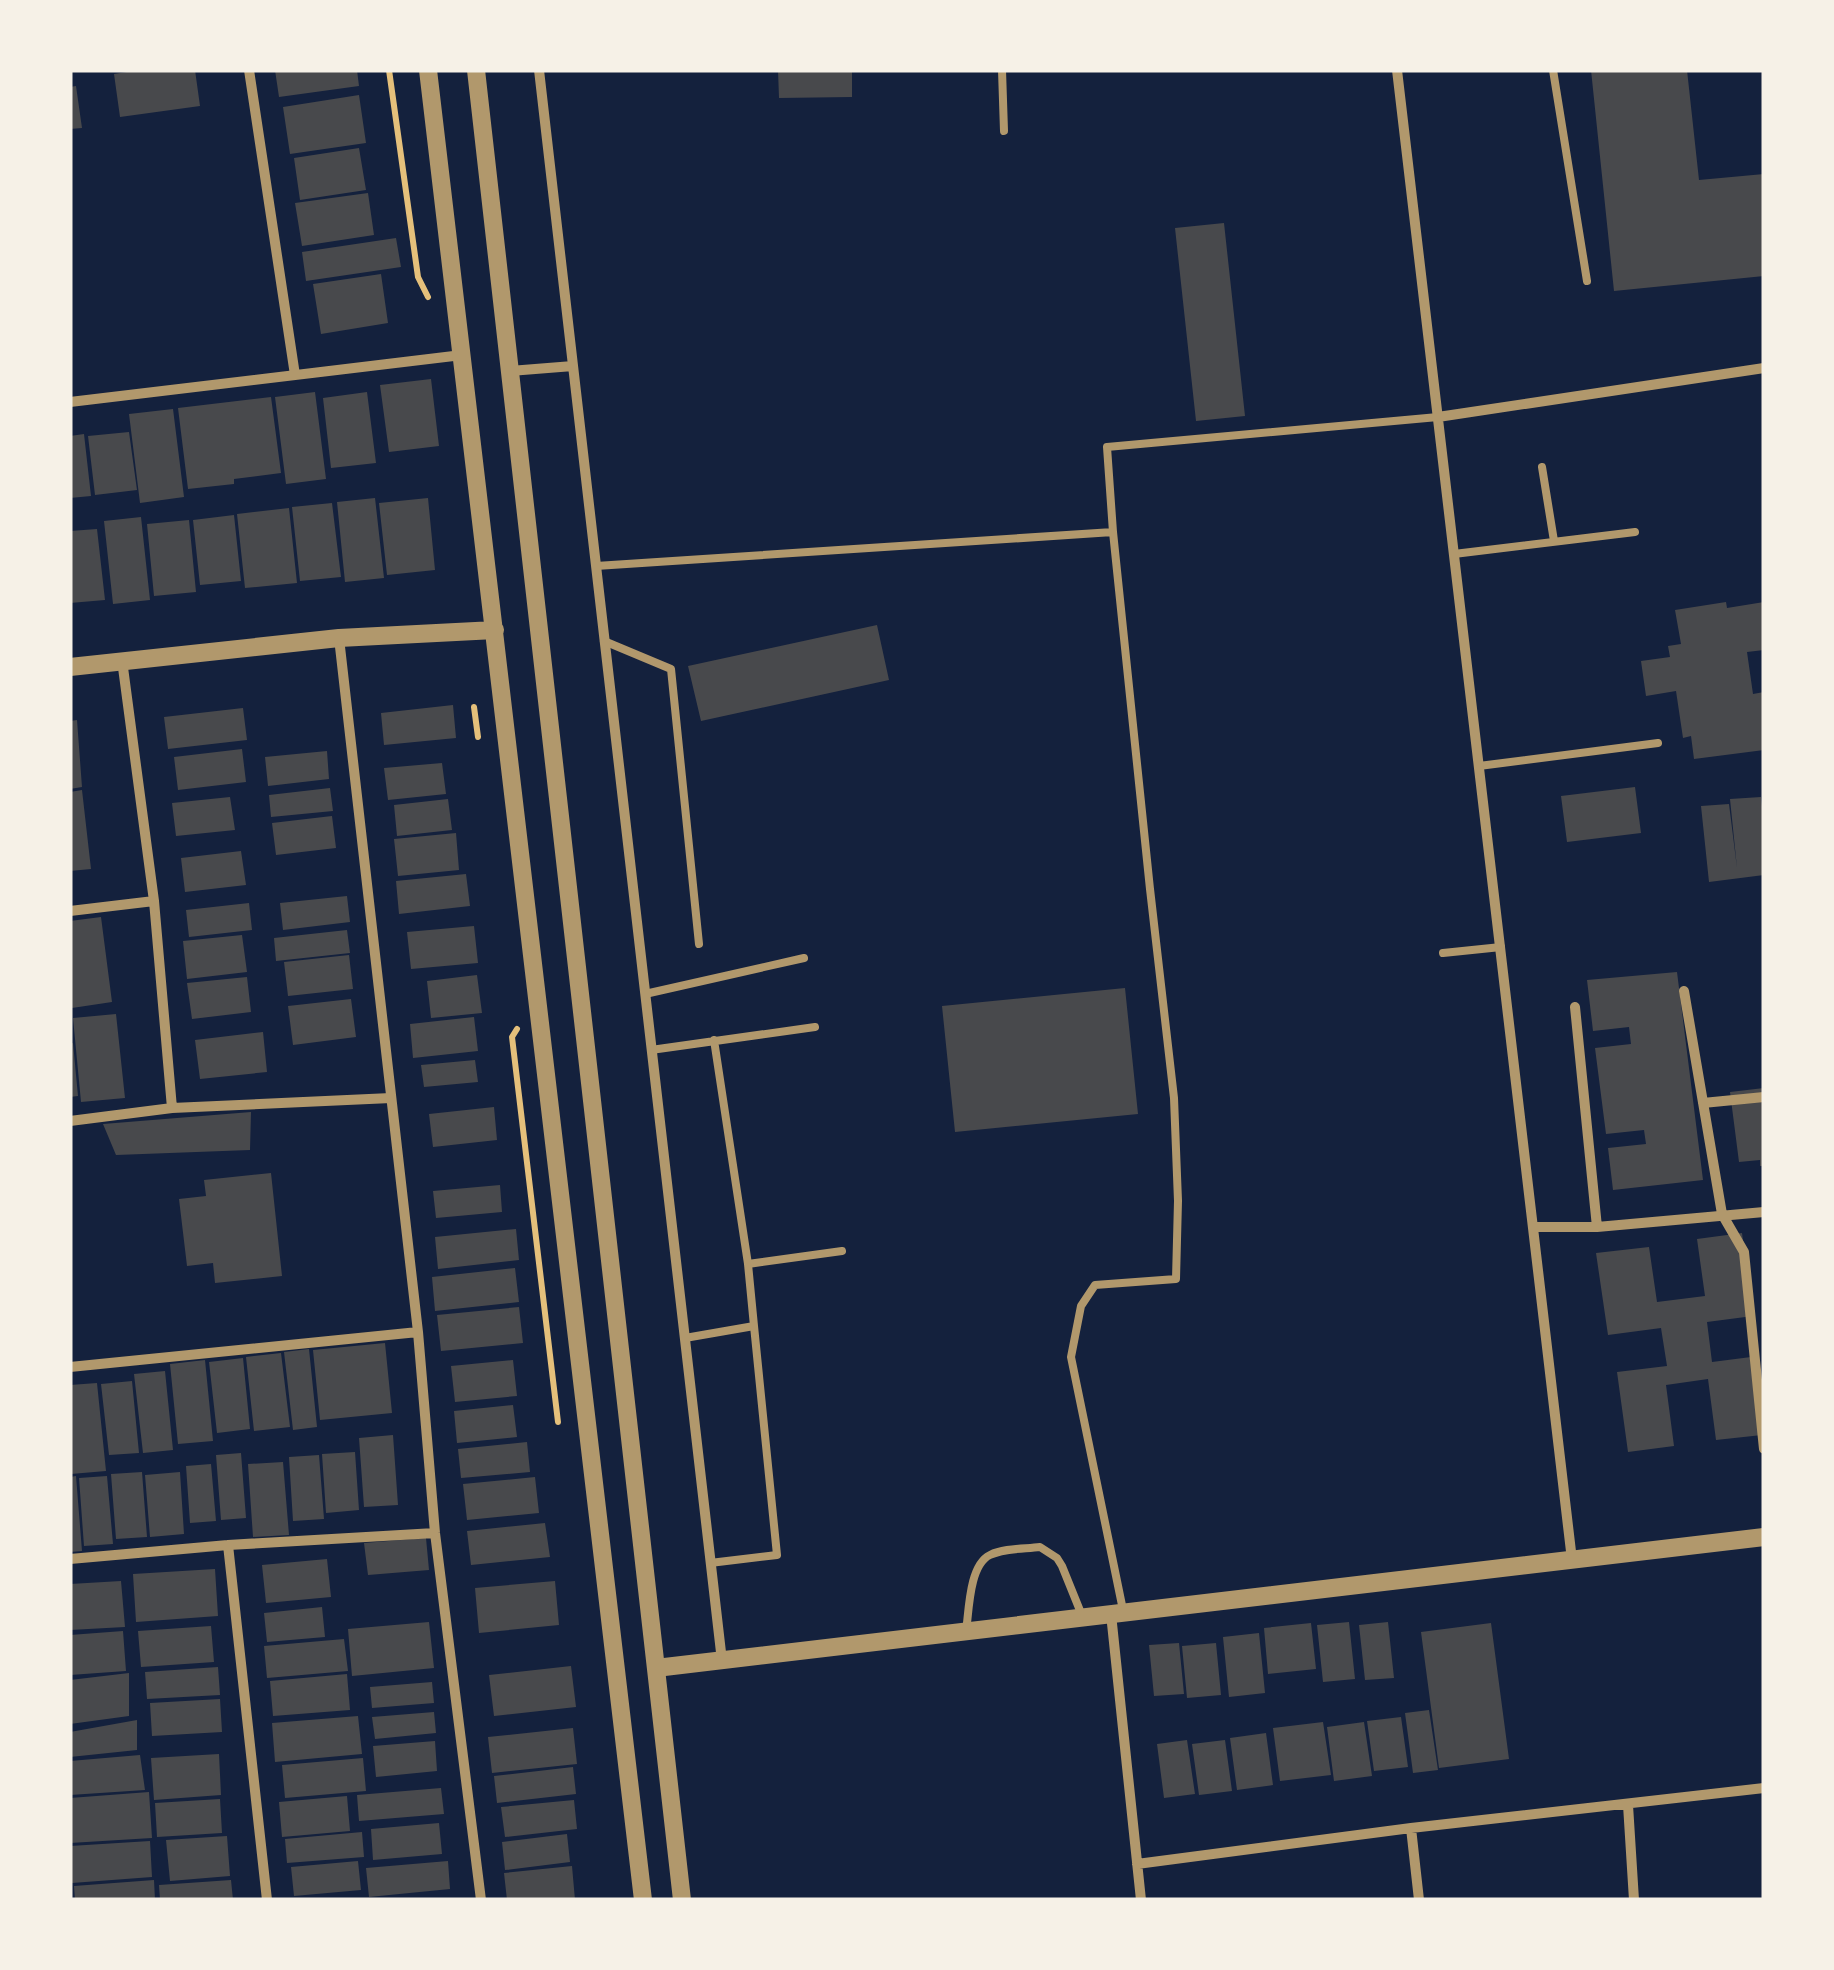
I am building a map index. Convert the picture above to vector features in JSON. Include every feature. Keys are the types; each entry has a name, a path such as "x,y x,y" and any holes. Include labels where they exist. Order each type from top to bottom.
{"street":[{"path":"249,70 295,375"},
{"path":"428,70 643,1900"},
{"path":"476,70 682,1900"},
{"path":"538,70 722,1660"},
{"path":"1398,70 1572,1560"},
{"path":"70,402 462,355"},
{"path":"510,371 573,366"},
{"path":"1438,417 1764,368"},
{"path":"70,666 339,638 494,630"},
{"path":"339,638 418,1332 434,1533 480,1900"},
{"path":"122,660 154,902 172,1108"},
{"path":"70,911 154,902"},
{"path":"1684,991 1722,1214 1744,1252 1764,1448"},
{"path":"1575,1007 1598,1227"},
{"path":"1703,1103 1764,1097"},
{"path":"70,1121 172,1108 391,1098"},
{"path":"1533,1227 1598,1227 1764,1212"},
{"path":"70,1367 418,1332"},
{"path":"70,1559 434,1533"},
{"path":"656,1668 1764,1537"},
{"path":"228,1545 266,1900"},
{"path":"1117,1614 1141,1900"},
{"path":"1137,1864 1764,1788"},
{"path":"1628,1805 1634,1900"},
{"path":"1411,1828 1419,1900"}],"lane":[{"path":"1002,70 1004,132"},
{"path":"1553,70 1587,280"},
{"path":"1117,1614 1071,1357 1081,1306 1095,1285 1176,1278 1178,1201 1174,1098 1107,447 1438,417"},
{"path":"1542,467 1554,542"},
{"path":"596,566 1114,532"},
{"path":"1454,554 1634,532"},
{"path":"604,642 671,669 699,944"},
{"path":"1479,766 1658,743"},
{"path":"1442,953 1500,947"},
{"path":"645,994 804,958"},
{"path":"651,1050 815,1027"},
{"path":"710,1564 777,1556 748,1264 714,1040"},
{"path":"748,1264 842,1251"},
{"path":"684,1338 754,1326"},
{"path":"966,1632 975,1572 985,1558 993,1553 1040,1547 1062,1566 1083,1618"}],"path":[{"path":"389,70 418,277 436,312"}],"building":[{"path":"195,70 200,106 120,117 114,74"},
{"path":"275,70 357,70 359,86 279,97"},
{"path":"778,70 852,70 852,97 779,98"},
{"path":"1591,70 1687,70 1699,180 1764,174 1764,276 1614,291"},
{"path":"76,86 82,128 70,129 70,87"},
{"path":"359,95 366,143 290,154 283,107"},
{"path":"359,148 366,190 300,200 294,158"},
{"path":"368,193 374,235 302,246 295,203"},
{"path":"1224,223 1245,416 1196,421 1175,228"},
{"path":"396,238 401,267 306,281 302,252"},
{"path":"381,274 388,323 321,334 313,284"},
{"path":"431,379 439,446 389,452 380,385"},
{"path":"315,392 326,479 286,484 275,397"},
{"path":"367,392 376,463 331,468 323,398"},
{"path":"271,397 281,473 188,489 178,408"},
{"path":"173,409 184,497 140,503 129,414"},
{"path":"129,432 137,490 95,495 88,436"},
{"path":"84,434 91,496 70,498 70,436"},
{"path":"375,498 384,578 345,582 337,502"},
{"path":"428,498 435,570 387,575 379,503"},
{"path":"332,503 341,577 300,581 292,507"},
{"path":"289,508 297,583 245,588 237,514"},
{"path":"234,515 241,581 200,585 193,520"},
{"path":"141,517 150,600 113,604 104,521"},
{"path":"189,520 196,592 154,596 147,524"},
{"path":"97,529 105,600 70,603 70,531"},
{"path":"1726,602 1727,608 1764,602 1764,650 1747,652 1753,694 1764,692 1764,750 1694,759 1691,736 1683,738 1676,691 1646,696 1641,661 1670,657 1668,646 1681,644 1675,610"},
{"path":"877,625 889,680 701,721 688,666"},
{"path":"453,705 456,738 384,745 381,713"},
{"path":"243,708 247,740 168,749 164,717"},
{"path":"77,720 82,787 70,789 70,721"},
{"path":"242,749 246,782 178,790 174,757"},
{"path":"327,751 329,779 268,786 265,757"},
{"path":"442,763 446,794 388,800 384,768"},
{"path":"1635,787 1641,833 1567,842 1561,796"},
{"path":"330,788 333,811 271,817 269,795"},
{"path":"82,790 91,869 70,871 70,792"},
{"path":"230,797 235,830 176,836 172,803"},
{"path":"1761,797 1764,875 1709,882 1701,806 1729,804 1737,868 1730,799"},
{"path":"448,799 452,830 397,836 394,805"},
{"path":"332,816 336,848 276,855 272,823"},
{"path":"456,833 459,870 398,876 394,839"},
{"path":"241,851 246,885 185,892 181,858"},
{"path":"466,874 470,906 399,914 396,881"},
{"path":"347,896 350,922 283,930 280,903"},
{"path":"249,903 252,930 189,937 186,910"},
{"path":"101,917 112,1002 72,1008 70,921"},
{"path":"474,926 478,963 411,969 407,932"},
{"path":"347,930 350,953 276,961 274,938"},
{"path":"242,935 247,972 187,979 183,941"},
{"path":"349,955 353,989 288,996 284,962"},
{"path":"1677,972 1703,1180 1613,1190 1608,1148 1646,1144 1644,1130 1606,1134 1595,1048 1631,1044 1629,1027 1593,1031 1587,980"},
{"path":"477,975 482,1013 431,1018 427,981"},
{"path":"247,977 251,1012 192,1019 187,983"},
{"path":"1125,988 1138,1114 955,1132 942,1006"},
{"path":"351,999 356,1037 293,1045 288,1006"},
{"path":"116,1014 125,1098 81,1102 73,1018"},
{"path":"474,1017 478,1051 413,1058 410,1024"},
{"path":"263,1032 267,1072 200,1079 195,1040"},
{"path":"73,1043 78,1096 70,1097 70,1044"},
{"path":"475,1060 478,1082 424,1087 421,1065"},
{"path":"1764,1088 1764,1166 1760,1166 1760,1160 1739,1162 1730,1092"},
{"path":"494,1107 497,1140 433,1147 429,1114"},
{"path":"251,1112 250,1150 116,1155 103,1124"},
{"path":"271,1173 282,1276 215,1283 213,1263 187,1266 179,1199 206,1196 204,1180"},
{"path":"500,1185 502,1212 436,1218 433,1191"},
{"path":"516,1229 519,1260 438,1269 435,1237"},
{"path":"1742,1233 1753,1316 1707,1322 1712,1362 1751,1357 1762,1435 1716,1440 1708,1379 1666,1385 1674,1446 1628,1452 1617,1372 1667,1366 1661,1328 1608,1335 1596,1253 1649,1247 1657,1302 1705,1296 1697,1239"},
{"path":"515,1268 519,1302 435,1311 432,1277"},
{"path":"519,1307 523,1343 441,1351 437,1315"},
{"path":"385,1343 392,1413 320,1420 313,1350"},
{"path":"309,1349 317,1427 293,1430 284,1352"},
{"path":"281,1353 290,1427 254,1431 246,1357"},
{"path":"243,1358 250,1429 217,1433 209,1362"},
{"path":"205,1360 213,1441 178,1444 170,1364"},
{"path":"513,1360 517,1396 455,1402 451,1366"},
{"path":"165,1371 173,1450 143,1453 134,1374"},
{"path":"132,1381 139,1453 109,1455 101,1384"},
{"path":"97,1383 106,1471 71,1474 70,1385"},
{"path":"513,1405 517,1437 457,1443 454,1411"},
{"path":"393,1435 398,1505 364,1507 359,1438"},
{"path":"527,1442 530,1472 461,1478 458,1449"},
{"path":"355,1452 359,1510 326,1513 322,1454"},
{"path":"241,1453 246,1518 221,1520 216,1455"},
{"path":"319,1455 324,1519 293,1521 289,1457"},
{"path":"283,1462 289,1535 253,1537 248,1464"},
{"path":"211,1464 216,1521 190,1523 186,1466"},
{"path":"142,1472 147,1537 116,1539 111,1474"},
{"path":"180,1472 184,1534 150,1537 145,1475"},
{"path":"76,1476 82,1551 70,1552 70,1477"},
{"path":"107,1476 113,1544 84,1546 79,1478"},
{"path":"535,1477 539,1513 467,1520 463,1484"},
{"path":"545,1523 550,1557 471,1565 467,1531"},
{"path":"426,1538 429,1570 368,1575 364,1543"},
{"path":"327,1559 331,1597 266,1603 262,1565"},
{"path":"215,1569 218,1616 136,1622 133,1574"},
{"path":"121,1581 125,1627 70,1630 70,1584"},
{"path":"555,1581 559,1625 479,1633 475,1588"},
{"path":"322,1607 325,1637 267,1642 264,1613"},
{"path":"429,1622 434,1668 352,1676 348,1629"},
{"path":"1349,1622 1355,1679 1323,1682 1317,1625"},
{"path":"1388,1622 1394,1678 1365,1680 1359,1625"},
{"path":"1311,1623 1316,1669 1268,1674 1264,1628"},
{"path":"1491,1623 1509,1759 1439,1768 1421,1632"},
{"path":"211,1626 214,1662 141,1667 138,1631"},
{"path":"123,1631 126,1671 70,1675 70,1635"},
{"path":"1259,1633 1265,1693 1229,1697 1223,1637"},
{"path":"344,1639 348,1671 267,1678 264,1646"},
{"path":"1179,1643 1184,1694 1154,1696 1149,1645"},
{"path":"1216,1643 1221,1695 1187,1698 1182,1646"},
{"path":"571,1666 576,1707 494,1716 489,1675"},
{"path":"218,1667 220,1695 147,1699 145,1672"},
{"path":"129,1673 129,1716 70,1724 70,1680"},
{"path":"347,1674 350,1710 273,1716 270,1681"},
{"path":"432,1682 434,1703 372,1708 370,1687"},
{"path":"220,1699 222,1732 152,1736 150,1703"},
{"path":"1429,1710 1438,1770 1413,1773 1405,1713"},
{"path":"434,1712 436,1733 375,1739 372,1717"},
{"path":"358,1716 362,1754 275,1762 272,1723"},
{"path":"1401,1717 1408,1767 1374,1771 1367,1721"},
{"path":"137,1720 137,1750 70,1757 70,1732"},
{"path":"1323,1722 1331,1775 1280,1781 1273,1728"},
{"path":"1364,1722 1372,1776 1334,1781 1327,1727"},
{"path":"573,1728 577,1764 492,1773 488,1737"},
{"path":"1266,1733 1273,1785 1237,1790 1230,1738"},
{"path":"1187,1740 1195,1794 1164,1798 1157,1744"},
{"path":"1225,1740 1232,1791 1199,1795 1192,1744"},
{"path":"435,1741 437,1771 376,1777 373,1746"},
{"path":"219,1754 221,1795 154,1800 151,1758"},
{"path":"140,1755 145,1790 70,1795 70,1761"},
{"path":"363,1758 366,1791 285,1798 282,1765"},
{"path":"573,1767 576,1794 497,1803 494,1776"},
{"path":"441,1788 444,1814 359,1821 357,1795"},
{"path":"149,1792 152,1838 70,1843 70,1798"},
{"path":"347,1796 350,1831 282,1837 279,1802"},
{"path":"220,1799 222,1833 157,1837 155,1803"},
{"path":"574,1800 577,1829 505,1837 501,1807"},
{"path":"439,1823 442,1854 373,1860 371,1829"},
{"path":"362,1832 364,1857 287,1863 285,1839"},
{"path":"567,1834 570,1862 505,1870 502,1842"},
{"path":"227,1836 230,1876 170,1881 166,1840"},
{"path":"150,1841 152,1877 72,1883 70,1846"},
{"path":"358,1861 361,1890 294,1896 291,1867"},
{"path":"448,1861 450,1889 369,1897 366,1868"},
{"path":"572,1866 575,1900 507,1900 504,1873"},
{"path":"154,1880 155,1900 75,1900 74,1886"},
{"path":"231,1880 233,1900 160,1900 159,1885"}]}
